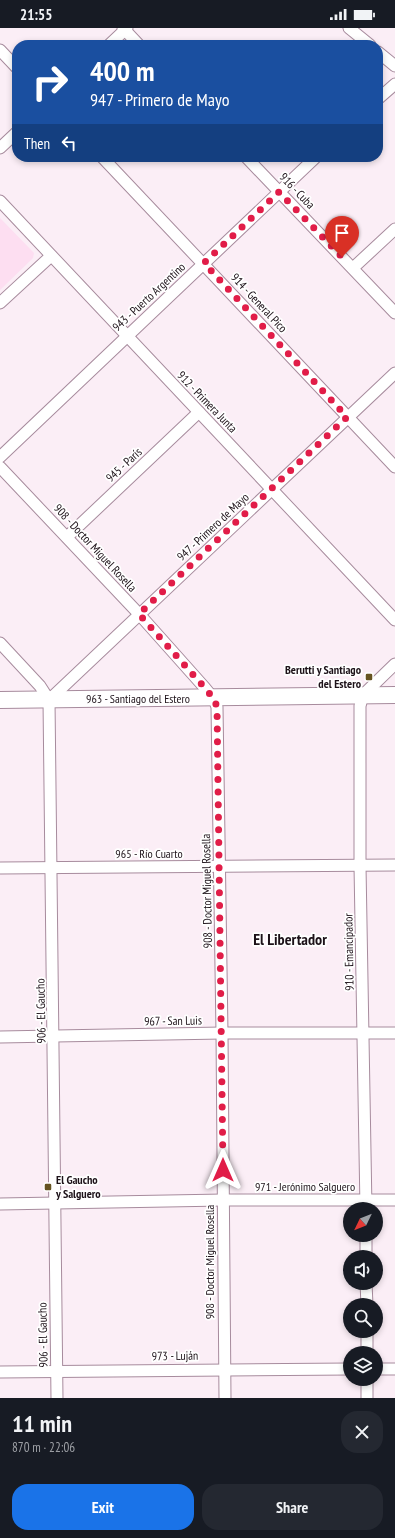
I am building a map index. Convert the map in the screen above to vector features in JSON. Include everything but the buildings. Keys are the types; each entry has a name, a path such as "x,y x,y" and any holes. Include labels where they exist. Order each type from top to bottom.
{"street":[{"path":"349,28 364,40"},
{"path":"114,40 125,29 135,40"},
{"path":"0,50 12,63"},
{"path":"383,56 395,66"},
{"path":"383,95 395,84"},
{"path":"0,148 12,137"},
{"name":"914 - General Pico","path":"107,162 204,263 395,467"},
{"name":"916 - Cuba","path":"251,162 395,313"},
{"name":"943 - Puerto Argentino","path":"0,457 311,162"},
{"name":"912 - Primera Junta","path":"0,201 395,620"},
{"path":"353,268 395,229"},
{"path":"0,303 51,256"},
{"name":"947 - Primero de Mayo","path":"49,700 395,373"},
{"name":"945 - París","path":"67,536 199,412"},
{"name":"908 - Doctor Miguel Rosella","path":"0,467 67,536 139,614 214,699 217,707 222,1033 224,1398"},
{"path":"0,643 40,686 49,700"},
{"path":"363,696 395,664"},
{"name":"963 - Santiago del Estero","path":"0,700 214,699 395,695"},
{"name":"910 - Emancipador","path":"363,696 360,706 360,866 366,1202"},
{"name":"906 - El Gaucho","path":"49,700 57,1398"},
{"name":"965 - Río Cuarto","path":"0,868 395,865"},
{"name":"967 - San Luis","path":"0,1037 222,1033 395,1033"},
{"name":"971 - Jerónimo Salguero","path":"0,1204 223,1200 343,1204"},
{"name":"971 - Jerónimo Salguero","path":"383,1202 395,1200"},
{"name":"973 - Luján","path":"0,1372 343,1369"},
{"path":"383,1369 395,1369"},
{"path":"367,1386 367,1398"}],"shaded area":[{"path":"0,218 34,253 33,258 0,290"}],"place":[{"name":"Berutti y Santiago del Estero","path":"369,677"},
{"name":"El Gaucho y Salguero","path":"48,1187"}],"district":[{"name":"El Libertador","path":"290,939"}],"route":[{"path":"223,1170 217,707 214,699 205,688 139,614 347,417 204,263 279,192 342,257"}]}
